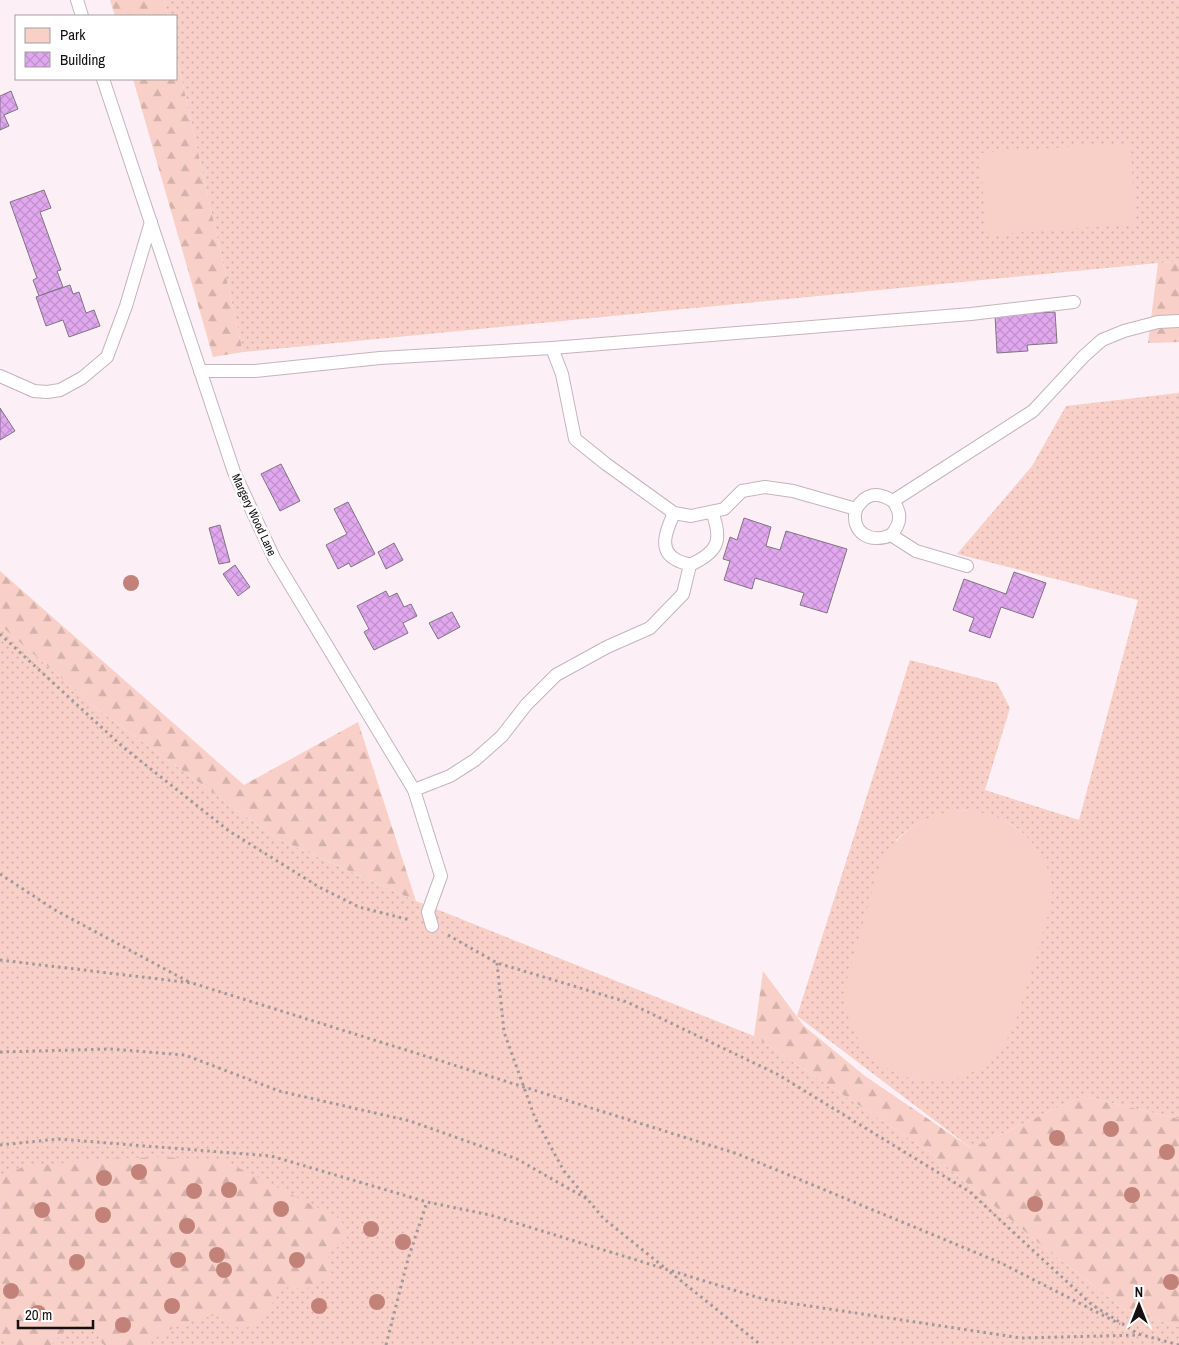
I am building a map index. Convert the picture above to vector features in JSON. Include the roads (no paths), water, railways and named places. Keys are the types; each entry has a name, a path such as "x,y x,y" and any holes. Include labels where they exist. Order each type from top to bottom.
{"lane":[{"path":"77,0 82,15"},
{"name":"Margery Wood Lane","path":"103,80 234,472 274,558 414,790 441,876 428,912 432,926"},
{"path":"0,376 34,392 60,390 82,378 107,357 126,306 151,222"},
{"path":"200,371 255,371 380,358 552,348 971,314 1074,302"},
{"path":"893,501 1033,411 1084,356 1102,340 1124,331 1158,322 1179,321"},
{"path":"552,348 562,374 576,438 606,464 674,513 691,516 724,510 742,491 765,487 793,491 856,509"},
{"path":"881,495 893,501 899,511 899,523 891,535 882,539 871,538 864,534 856,524 856,509 860,502 867,497 881,495"},
{"path":"674,513 665,533 666,548 674,559 690,565 707,557 716,544 718,528 712,512"},
{"path":"891,535 916,551 967,566"},
{"path":"414,790 450,776 475,760 502,736 526,705 556,674 650,628 683,594 690,565"}]}
